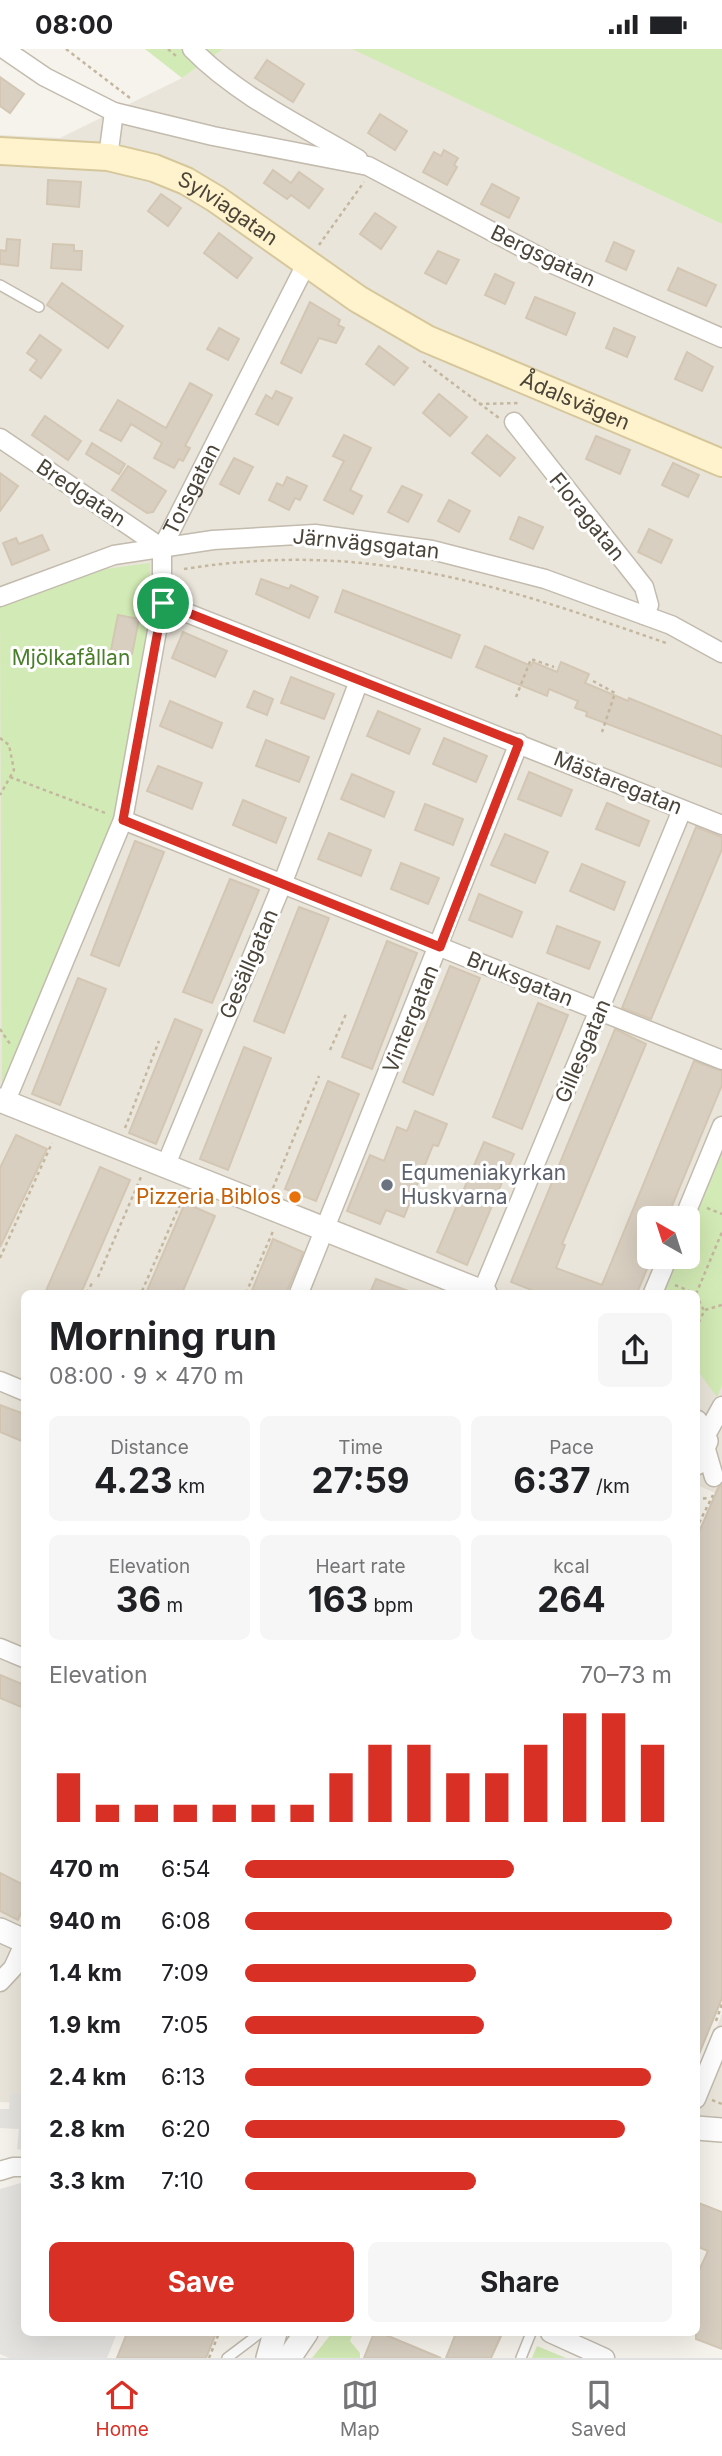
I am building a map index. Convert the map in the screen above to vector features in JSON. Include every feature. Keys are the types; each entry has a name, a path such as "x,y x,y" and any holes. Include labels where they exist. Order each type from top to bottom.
{"main road":[{"name":"Sylviagatan","path":"0,152 108,157 154,168 186,181 216,199 303,269 422,348"},
{"name":"Ådalsvägen","path":"422,348 722,463"}],"street":[{"name":"Bergsgatan","path":"4,49 46,77 114,112 214,136 371,167"},
{"name":"Bergsgatan","path":"192,49 209,67 242,89 371,167 555,265 722,338"},
{"path":"108,157 114,112"},
{"name":"Torsgatan","path":"2,1106 123,820 163,603 162,548 303,269"},
{"name":"Floragatan","path":"518,428 644,587 649,605 644,615"},
{"name":"Bredgatan","path":"0,438 162,548"},
{"name":"Järnvägsgatan","path":"0,597 114,555 266,535 315,534 375,541 487,562 545,579 671,625 721,654"},
{"name":"Mästaregatan","path":"163,603 722,825"},
{"name":"Gesällgatan","path":"165,1167 283,882 359,681"},
{"name":"Vintergatan","path":"300,1290 440,947 519,743"},
{"name":"Gillesgatan","path":"484,1290 682,810"},
{"name":"Bruksgatan","path":"123,820 722,1060"},
{"path":"2,1106 165,1167 475,1290"},
{"path":"689,1206 722,1126"},
{"path":"656,1286 663,1269"},
{"path":"0,1381 21,1390"},
{"path":"708,1459 722,1406"},
{"path":"0,1648 21,1657"},
{"path":"0,1930 21,1940"},
{"path":"0,1982 13,1968 21,1949"},
{"path":"700,2089 722,2036"},
{"path":"700,2128 722,2130"},
{"path":"0,2171 21,2167"},
{"path":"268,2358 274,2336"},
{"path":"289,2358 304,2336"},
{"path":"557,2336 605,2358"}],"lane":[{"path":"0,285 39,307"},
{"path":"228,2358 256,2336"},
{"path":"521,2358 530,2336"}],"path":[{"path":"66,49 82,64 125,93"},
{"path":"303,269 371,167"},
{"path":"422,348 479,404 518,428"},
{"path":"479,404 524,403"},
{"path":"184,569 233,561 285,559 345,560 409,567 504,589 671,645"},
{"path":"516,697 531,659 554,667"},
{"path":"593,681 615,693 602,732"},
{"path":"0,738 9,745 14,770 0,795"},
{"path":"10,777 123,820"},
{"path":"330,1050 346,1014"},
{"path":"124,1131 159,1041"},
{"path":"272,1191 319,1076"},
{"path":"0,1258 53,1141"},
{"path":"98,1277 141,1177"},
{"path":"142,1290 185,1193"},
{"path":"247,1290 274,1229"},
{"path":"698,1290 722,1232"},
{"path":"88,1290 92,1283"},
{"path":"656,1286 676,1290"},
{"path":"700,1302 704,1311"},
{"path":"700,1320 704,1311 722,1305"},
{"path":"700,1519 709,1498 708,1459"},
{"path":"700,1499 709,1498"},
{"path":"209,2358 218,2336"}],"shaded area":[{"path":"223,49 353,49 722,224 722,1496 700,1486 700,1290 21,1290 21,2103 0,2102 0,135 60,138 182,78"},
{"path":"722,2014 722,2119 700,2118 700,2069"},
{"path":"10,2093 21,2094 21,2150 17,2149 19,2129 0,2128 0,2109 9,2109"},
{"path":"21,2183 21,2336 116,2336 107,2358 9,2358 0,2354 0,2189"}],"green space":[{"path":"145,49 223,49 182,78"},
{"path":"352,49 722,49 722,224"},
{"name":"Mjölkafållan","path":"150,563 151,615 114,821 2,1089 0,607 105,569"},
{"path":"722,1153 722,1385 717,1397 700,1374 700,1290 664,1290 674,1269 700,1269 700,1206"},
{"path":"330,2336 352,2336 350,2341 360,2353 360,2358 312,2358"},
{"path":"537,2346 566,2358 532,2358"}],"building":[{"path":"267,60 304,84 293,102 255,78"},
{"path":"0,77 24,94 10,113 0,106"},
{"path":"380,114 407,131 395,150 368,133"},
{"path":"444,150 458,158 454,165 457,167 447,185 423,172 434,152 441,156"},
{"path":"273,170 291,183 299,172 323,189 309,208 291,195 287,199 264,183"},
{"path":"48,180 81,182 79,207 47,204"},
{"path":"492,184 519,198 509,218 481,204"},
{"path":"161,194 181,208 168,226 148,211"},
{"path":"375,213 396,227 381,249 360,234"},
{"path":"219,233 252,258 237,278 204,253"},
{"path":"7,239 20,240 18,266 0,264 0,250 6,251"},
{"path":"614,242 634,251 626,270 606,261"},
{"path":"53,244 74,245 74,251 82,251 81,270 51,268"},
{"path":"438,251 459,260 446,284 425,273"},
{"path":"678,268 716,285 706,306 668,290"},
{"path":"495,274 514,283 505,304 485,295"},
{"path":"62,283 123,326 108,348 47,305"},
{"path":"535,297 575,313 566,335 526,318"},
{"path":"310,302 340,320 338,325 344,328 336,343 319,338 301,373 281,363"},
{"path":"219,328 239,339 228,360 207,349"},
{"path":"614,328 635,337 627,357 606,348"},
{"path":"40,335 61,350 41,378 30,370 37,360 27,353"},
{"path":"379,346 408,368 394,385 366,364"},
{"path":"687,352 713,367 702,391 675,379"},
{"path":"190,383 212,395 185,446 190,448 183,461 179,459 174,468 154,458 162,443 131,424 121,441 100,430 118,400 166,428"},
{"path":"276,391 292,398 278,425 256,414 266,395 272,399"},
{"path":"439,394 467,417 450,436 423,413"},
{"path":"45,416 81,441 68,460 32,435"},
{"path":"344,435 371,448 350,490 362,496 353,514 324,500 344,461 333,456"},
{"path":"487,435 515,458 500,476 472,453"},
{"path":"596,436 630,450 620,474 586,459"},
{"path":"92,443 125,464 119,474 86,454"},
{"path":"234,458 253,467 239,494 220,484"},
{"path":"673,463 699,475 688,497 662,485"},
{"path":"128,466 166,491 153,512 147,513 112,490"},
{"path":"0,473 18,486 0,511"},
{"path":"287,477 307,486 300,500 295,498 289,510 269,500 277,483 283,486"},
{"path":"402,486 422,495 408,522 388,512"},
{"path":"449,500 470,511 459,532 438,521"},
{"path":"519,517 543,527 533,549 510,539"},
{"path":"649,529 672,540 661,563 638,552"},
{"path":"42,535 49,550 12,565 3,543 16,538 19,544"},
{"path":"261,579 289,589 291,585 318,597 309,618 256,594"},
{"path":"343,590 460,635 451,658 335,612"},
{"path":"118,615 139,619 132,654 111,650"},
{"path":"183,632 227,651 215,677 172,658"},
{"path":"485,646 531,666 533,662 557,672 561,662 589,674 585,683 722,736 722,767 586,716 587,712 575,708 578,701 549,689 547,696 476,667"},
{"path":"291,677 334,694 324,719 281,703"},
{"path":"254,691 273,699 267,715 247,707"},
{"path":"170,701 222,723 212,748 160,726"},
{"path":"378,711 420,729 409,754 367,736"},
{"path":"444,738 487,756 476,782 433,764"},
{"path":"266,740 309,757 299,782 256,766"},
{"path":"158,766 202,783 192,809 147,791"},
{"path":"529,772 572,790 561,816 518,799"},
{"path":"352,774 394,792 384,817 341,799"},
{"path":"243,800 286,818 276,843 233,825"},
{"path":"607,803 649,821 639,846 596,829"},
{"path":"425,804 463,819 453,845 415,830"},
{"path":"696,827 722,837 722,849 651,1019 622,1008"},
{"path":"329,833 371,850 361,876 318,859"},
{"path":"505,834 548,852 535,883 491,865"},
{"path":"135,841 164,852 119,966 91,955"},
{"path":"401,863 439,878 428,904 391,889"},
{"path":"582,864 625,882 614,910 570,891"},
{"path":"230,879 259,890 212,1003 183,992"},
{"path":"479,894 522,912 512,937 469,920"},
{"path":"299,907 329,918 284,1033 254,1021"},
{"path":"557,926 600,942 589,969 547,953"},
{"path":"387,941 417,953 372,1069 342,1057"},
{"path":"450,966 480,978 433,1095 403,1082"},
{"path":"78,978 106,989 60,1105 32,1094"},
{"path":"538,1003 568,1015 522,1129 493,1117"},
{"path":"175,1019 202,1030 156,1144 129,1133"},
{"path":"615,1029 646,1044 562,1244 565,1245 556,1268 602,1285 694,1061 722,1071 722,1085 672,1206 637,1206 637,1269 647,1269 638,1290 531,1290 511,1282"},
{"path":"244,1047 271,1058 228,1170 200,1159"},
{"path":"328,1081 359,1094 316,1201 285,1189"},
{"name":"Equmeniakyrkan Huskvarna","path":"415,1111 447,1124 438,1146 433,1145 404,1217 386,1210 380,1224 347,1211 370,1155 384,1161 397,1127 407,1131"},
{"path":"16,1135 47,1149 0,1247 0,1168"},
{"path":"484,1142 514,1154 467,1265 437,1252"},
{"path":"100,1167 130,1180 82,1290 46,1290"},
{"path":"185,1203 215,1216 183,1290 147,1290"},
{"path":"273,1239 303,1252 287,1290 252,1290"},
{"path":"376,1279 406,1290 371,1290"},
{"path":"0,1405 21,1413 21,1441 0,1432"},
{"path":"722,1485 722,1998 700,2052 700,1530 718,1488"},
{"path":"0,1675 21,1684 21,1707 0,1698"},
{"path":"0,1873 21,1884 21,1913 18,1920 0,1911"},
{"path":"700,2204 722,2212 722,2349 696,2339 696,2336 700,2336 700,2268 708,2251 700,2248"},
{"path":"126,2336 215,2336 206,2358 117,2358"},
{"path":"373,2336 388,2336 441,2358 364,2358"},
{"path":"455,2336 501,2336 491,2358 446,2358"}],"place":[{"name":"Equmeniakyrkan Huskvarna","path":"387,1185"},
{"name":"Pizzeria Biblos","path":"295,1197"}],"route":[{"path":"163,603 519,743 440,947 123,820 163,603"}]}
